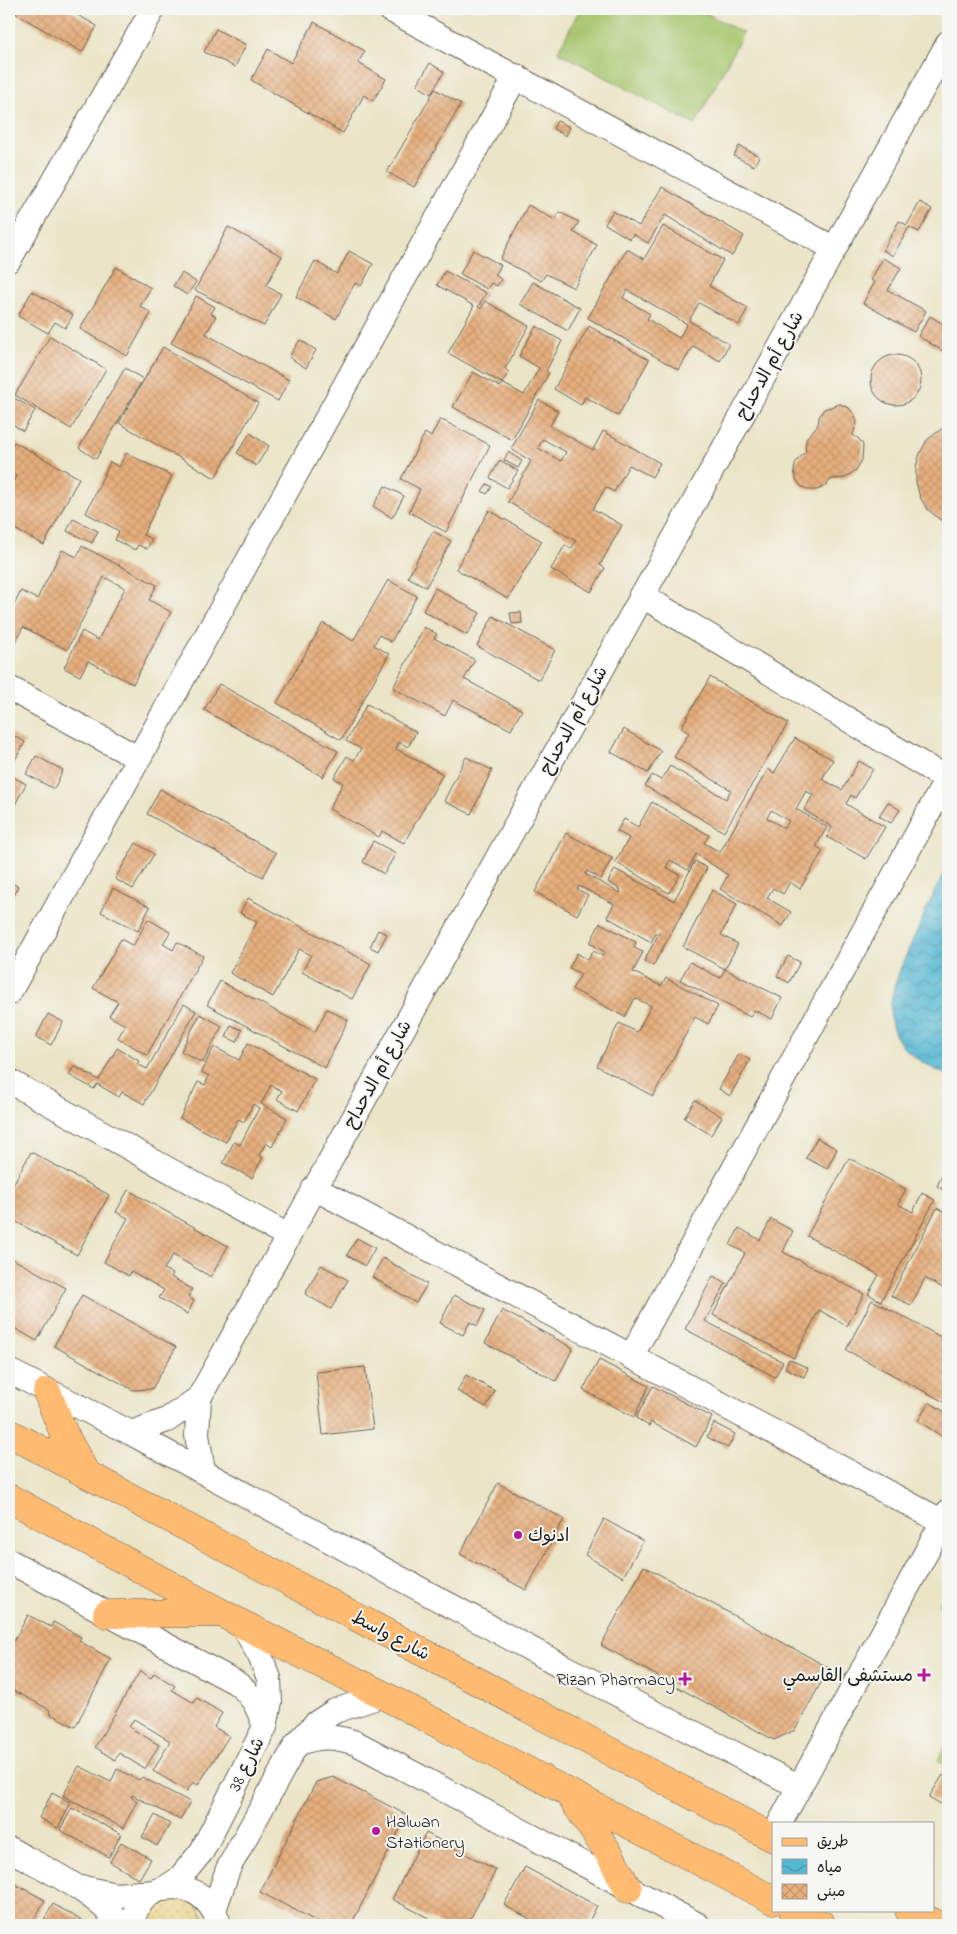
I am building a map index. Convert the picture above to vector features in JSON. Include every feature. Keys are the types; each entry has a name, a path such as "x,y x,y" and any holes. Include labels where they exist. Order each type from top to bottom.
{"main road":[{"path":"47,1392 64,1434 86,1474"},
{"name":"شارع واسط","path":"9,1433 772,1832"},
{"path":"9,1498 232,1619 384,1695 772,1899"},
{"path":"107,1614 232,1619"},
{"path":"567,1791 610,1855 628,1888"},
{"path":"798,1912 822,1925"},
{"path":"913,1912 938,1925"}],"street":[{"path":"9,260 153,9"},
{"path":"389,9 833,248"},
{"name":"شارع أم الدحداح","path":"202,1471 197,1434 199,1398 948,43"},
{"path":"9,993 516,76"},
{"path":"632,1357 948,778 642,595"},
{"path":"9,688 138,758"},
{"path":"9,1081 288,1236"},
{"path":"314,1188 632,1357 946,1517 781,1822"},
{"path":"9,1371 47,1392 131,1433 564,1667 800,1787"},
{"name":"شارع أم الدحداح","path":"131,1433 167,1420 199,1398"},
{"path":"9,1562 243,1688 256,1704 264,1727"},
{"name":"شارع 38","path":"133,1925 141,1904 159,1890 179,1879 202,1851 264,1727 270,1702 269,1678 260,1656 232,1619"},
{"name":"شارع 38","path":"217,1917 228,1869 296,1745 314,1724 335,1712 357,1702 384,1695"},
{"path":"296,1745 309,1739 325,1737 341,1738 356,1743 698,1925"},
{"path":"9,1849 76,1885 95,1892 115,1895 178,1886 193,1890 205,1898 217,1917"},
{"path":"76,1885 107,1909 122,1925"}],"green space":[{"path":"580,9 698,9 743,33 695,125 558,52"},
{"path":"948,1587 948,1610 939,1604"},
{"path":"948,1743 948,1765 938,1760"}],"sand":[{"path":"178,1897 197,1905 208,1925 146,1925 150,1914 157,1905"}],"water":[{"path":"948,864 948,1075 924,1063 907,1051 896,1037 891,1021 891,1005 902,966"}],"building":[{"path":"17,9 67,9 97,26 82,52 15,13"},
{"path":"314,22 365,51 358,63 386,79 373,101 364,95 343,133 251,80 268,49 291,63"},
{"path":"216,29 246,45 235,67 204,52"},
{"path":"430,63 444,72 431,94 417,85"},
{"path":"435,89 461,104 414,187 387,172"},
{"path":"557,121 570,127 566,136 553,129"},
{"path":"739,146 759,156 754,166 734,156"},
{"path":"662,187 744,236 732,256 665,215 648,243 633,234 630,239 605,224 613,211 639,226"},
{"path":"920,202 932,209 919,232 909,227 893,256 883,250 899,221 907,225"},
{"path":"528,205 555,220 559,212 579,222 573,232 597,245 574,288 546,274 541,281 500,259"},
{"path":"663,226 723,260 709,286 748,308 739,325 699,303 689,321 729,344 720,361 693,346 679,370 588,318 627,249 644,259","holes":["627,290 687,324 679,338 647,319 650,314 623,298"]},
{"path":"228,227 282,256 266,286 281,294 264,326 195,290"},
{"path":"473,250 501,265 495,275 501,279 497,286 491,283 487,289 460,274"},
{"path":"349,251 373,264 361,286 355,283 336,319 296,297 315,261 337,274"},
{"path":"883,258 901,268 888,290 926,311 914,332 863,303 875,282 871,280"},
{"path":"116,267 151,288 140,306 151,313 127,356 80,329"},
{"path":"445,271 486,293 478,307 481,309 485,301 529,326 505,369 509,372 502,383 448,353 474,306 437,285"},
{"path":"182,273 196,282 187,295 173,286"},
{"path":"533,282 580,308 568,331 520,304"},
{"path":"32,291 73,315 65,328 55,322 48,333 18,316"},
{"path":"196,296 215,307 211,314 216,316 206,334 289,380 278,401 171,343"},
{"path":"930,316 948,327 948,354 918,336"},
{"path":"536,326 562,341 546,371 549,373 512,440 453,407 473,372 500,387 502,383 524,395 539,368 519,356"},
{"path":"589,326 649,360 618,416 585,397 581,405 554,389"},
{"path":"50,336 106,369 71,429 15,395"},
{"path":"300,340 316,350 306,368 289,357"},
{"path":"163,347 258,403 215,478 119,423"},
{"path":"901,355 914,362 920,370 920,390 914,398 906,404 891,405 878,398 872,390 871,375 878,362 886,356"},
{"path":"125,368 143,379 96,459 79,448"},
{"path":"9,395 35,410 23,431 9,422"},
{"path":"539,400 558,411 550,426 593,450 603,431 660,463 652,477 629,465 614,492 606,487 593,509 622,525 600,565 605,568 591,592 551,569 565,545 571,549 576,541 508,502 531,461 511,449","holes":["543,439 566,452 561,461 538,448"]},
{"path":"840,404 849,408 854,414 857,422 853,435 863,445 862,460 856,470 845,478 831,479 826,486 817,490 809,490 801,486 796,479 794,470 796,462 806,451 807,437 818,425 819,417 824,409"},
{"path":"440,419 490,445 446,532 409,512 420,489 401,479 425,433 431,437"},
{"path":"948,424 948,526 927,509 920,497 916,482 916,467 920,453 927,440"},
{"path":"250,433 269,446 256,466 237,453"},
{"path":"14,442 79,478 44,545 9,526 9,490 16,476 9,472 9,452"},
{"path":"508,452 522,461 518,468 504,460"},
{"path":"126,453 172,476 143,535 152,539 147,549 138,545 135,550 115,540 119,531 86,513 110,462 119,467"},
{"path":"500,460 518,471 507,488 490,478"},
{"path":"487,484 492,487 487,494 482,491"},
{"path":"385,486 404,496 392,518 373,506"},
{"path":"489,510 542,541 508,599 456,569"},
{"path":"73,519 98,531 92,543 67,531"},
{"path":"433,531 451,541 426,587 408,577"},
{"path":"82,546 157,585 149,600 171,612 133,684 88,661 80,676 64,668 82,631 98,640 125,588 104,577 67,650 23,627 15,643 9,639 9,615 21,591 37,599 62,550 77,557"},
{"path":"388,580 417,596 391,642 379,635 374,645 389,654 341,740 277,703 323,623 353,641"},
{"path":"435,588 480,613 467,635 423,611"},
{"path":"521,612 522,623 512,624 510,613"},
{"path":"493,616 555,650 539,680 477,646"},
{"path":"424,627 437,634 434,638 475,660 464,679 522,710 511,730 453,700 445,716 393,688"},
{"path":"710,677 788,723 724,832 645,786 652,775 661,780 670,766 726,799 731,790 674,757 689,733 681,728"},
{"path":"219,684 338,751 323,777 204,710"},
{"path":"367,704 416,732 408,747 399,742 396,749 443,774 404,843 382,831 379,837 329,809 343,783 334,778 347,756 354,760 361,749 346,741"},
{"path":"624,729 661,751 648,773 611,752"},
{"path":"9,733 25,742 15,760 9,756"},
{"path":"795,738 833,760 822,779 842,790 859,761 873,769 855,798 851,795 846,804 885,827 866,859 827,837 832,827 804,810 813,795 806,791 796,809 827,827 816,846 823,851 800,889 790,882 783,894 773,888 767,898 791,912 783,926 720,889 728,875 696,854 688,870 670,860 666,867 680,875 669,893 615,862 629,838 617,831 624,819 638,827 652,802 709,835 704,843 720,852 768,769 774,773","holes":["771,810 789,821 784,828 767,818"]},
{"path":"36,756 63,770 54,789 26,774"},
{"path":"466,757 492,770 471,814 444,801"},
{"path":"9,775 26,784 9,816"},
{"path":"160,789 276,853 263,877 147,814"},
{"path":"888,802 900,810 891,823 879,816"},
{"path":"566,833 612,858 601,879 587,871 585,874 620,893 621,890 608,882 615,869 674,901 695,861 707,868 653,966 644,961 659,933 657,932 651,942 607,917 614,904 579,886 577,889 588,895 577,915 535,892"},
{"path":"373,841 396,853 384,874 363,862"},
{"path":"136,843 154,854 133,889 115,879"},
{"path":"9,882 18,886 9,905"},
{"path":"113,888 150,907 138,931 101,912"},
{"path":"712,890 737,904 721,935 738,944 725,969 683,947"},
{"path":"248,898 371,964 352,999 302,972 311,955 299,949 273,997 230,973 257,922 240,913"},
{"path":"148,919 170,932 163,944 173,950 177,942 203,956 147,1055 118,1038 125,1025 109,1016 118,1002 93,988 121,939 133,946"},
{"path":"600,923 636,942 634,948 643,952 633,972 661,986 666,978 718,1006 708,1024 695,1017 653,1096 597,1066 619,1023 637,1032 651,1006 635,998 625,1017 572,989 581,974 569,968 577,953 588,960 593,951 603,956 605,952 590,943"},
{"path":"378,930 387,934 378,951 370,947"},
{"path":"788,956 800,962 789,983 777,976"},
{"path":"690,962 720,978 725,969 782,998 772,1019 754,1010 750,1017 680,980"},
{"path":"220,981 315,1032 327,1009 348,1020 325,1068 207,1005"},
{"path":"184,1004 196,1011 144,1104 122,1092 119,1097 97,1084 94,1089 69,1075 74,1066 99,1080 117,1048 139,1061 137,1064 147,1069"},
{"path":"48,1014 63,1022 51,1045 36,1037"},
{"path":"200,1014 222,1026 203,1063 181,1051"},
{"path":"231,1025 242,1030 237,1042 226,1037"},
{"path":"248,1043 315,1079 298,1111 277,1099 282,1091 271,1085 261,1104 287,1118 272,1147 266,1143 259,1155 263,1157 252,1178 223,1163 234,1142 240,1145 259,1108 253,1104 244,1122 238,1119 226,1142 180,1118 198,1082 205,1085 209,1076 201,1072 214,1047 239,1060"},
{"path":"739,1054 750,1060 730,1096 719,1089"},
{"path":"695,1100 722,1117 711,1135 684,1118"},
{"path":"817,1138 837,1149 827,1169 806,1158"},
{"path":"31,1152 109,1195 77,1255 9,1218 9,1192"},
{"path":"849,1158 906,1189 898,1204 913,1212 922,1193 935,1200 881,1301 868,1294 879,1275 807,1236"},
{"path":"948,1163 948,1193 937,1186"},
{"path":"128,1190 228,1246 211,1277 173,1255 164,1269 173,1274 171,1277 192,1289 188,1297 194,1301 187,1314 159,1298 164,1290 131,1271 129,1276 104,1262 128,1218 116,1212"},
{"path":"937,1208 948,1214 948,1291 925,1278 911,1305 891,1296"},
{"path":"771,1219 793,1231 783,1252 864,1294 847,1326 819,1310 794,1358 713,1315 745,1253 730,1245 739,1228 760,1240"},
{"path":"357,1238 375,1248 365,1266 347,1255"},
{"path":"9,1257 66,1288 37,1341 9,1325"},
{"path":"383,1258 427,1284 416,1303 372,1277"},
{"path":"321,1265 348,1280 331,1309 305,1294"},
{"path":"713,1276 726,1283 705,1321 783,1362 775,1377 685,1329"},
{"path":"82,1295 176,1347 152,1389 133,1390 54,1346"},
{"path":"454,1295 485,1310 477,1326 470,1322 463,1335 440,1323"},
{"path":"872,1300 943,1338 948,1329 948,1404 846,1350"},
{"path":"502,1310 573,1348 556,1381 485,1343"},
{"path":"789,1359 808,1368 804,1377 785,1368"},
{"path":"599,1360 649,1386 634,1417 583,1390"},
{"path":"365,1367 373,1429 323,1435 316,1372"},
{"path":"466,1375 495,1391 486,1407 457,1391"},
{"path":"653,1386 712,1417 696,1447 651,1422 649,1426 636,1418"},
{"path":"929,1402 948,1414 946,1439 918,1421"},
{"path":"714,1423 735,1434 728,1448 707,1437"},
{"path":"498,1483 564,1519 526,1590 460,1554"},
{"path":"604,1519 643,1541 623,1577 585,1555"},
{"path":"644,1566 829,1668 795,1730 774,1740 601,1645"},
{"path":"28,1615 51,1627 53,1622 81,1637 79,1641 111,1659 75,1727 49,1713 50,1710 9,1688 9,1650"},
{"path":"140,1671 151,1678 154,1673 175,1686 172,1690 194,1703 197,1698 222,1713 214,1727 229,1736 198,1785 193,1782 187,1791 153,1771 170,1741 134,1719 129,1727 159,1745 145,1769 119,1753 115,1760 95,1747"},
{"path":"79,1766 111,1782 117,1769 139,1780 142,1777 190,1802 180,1820 132,1795 131,1797 137,1801 123,1828 63,1796"},
{"path":"943,1775 948,1778 948,1808 929,1797"},
{"path":"333,1777 407,1815 351,1925 324,1925 260,1892 316,1782"},
{"path":"52,1793 71,1803 58,1828 39,1818"},
{"path":"72,1808 121,1834 109,1857 60,1830"},
{"path":"155,1815 170,1824 157,1846 142,1837"},
{"path":"426,1833 496,1870 467,1925 442,1925 392,1899"},
{"path":"121,1842 151,1859 139,1879 110,1862"},
{"path":"525,1867 597,1906 587,1925 541,1925 504,1905"},
{"path":"9,1881 45,1900 31,1925 9,1925"},
{"path":"53,1904 91,1925 41,1925"}],"place":[{"name":"ادنوك","path":"518,1535"},
{"name":"مستشفى القاسمي","path":"924,1675"},
{"name":"Rizan Pharmacy","path":"685,1679"},
{"name":"Halwan Stationery","path":"376,1831"}]}
